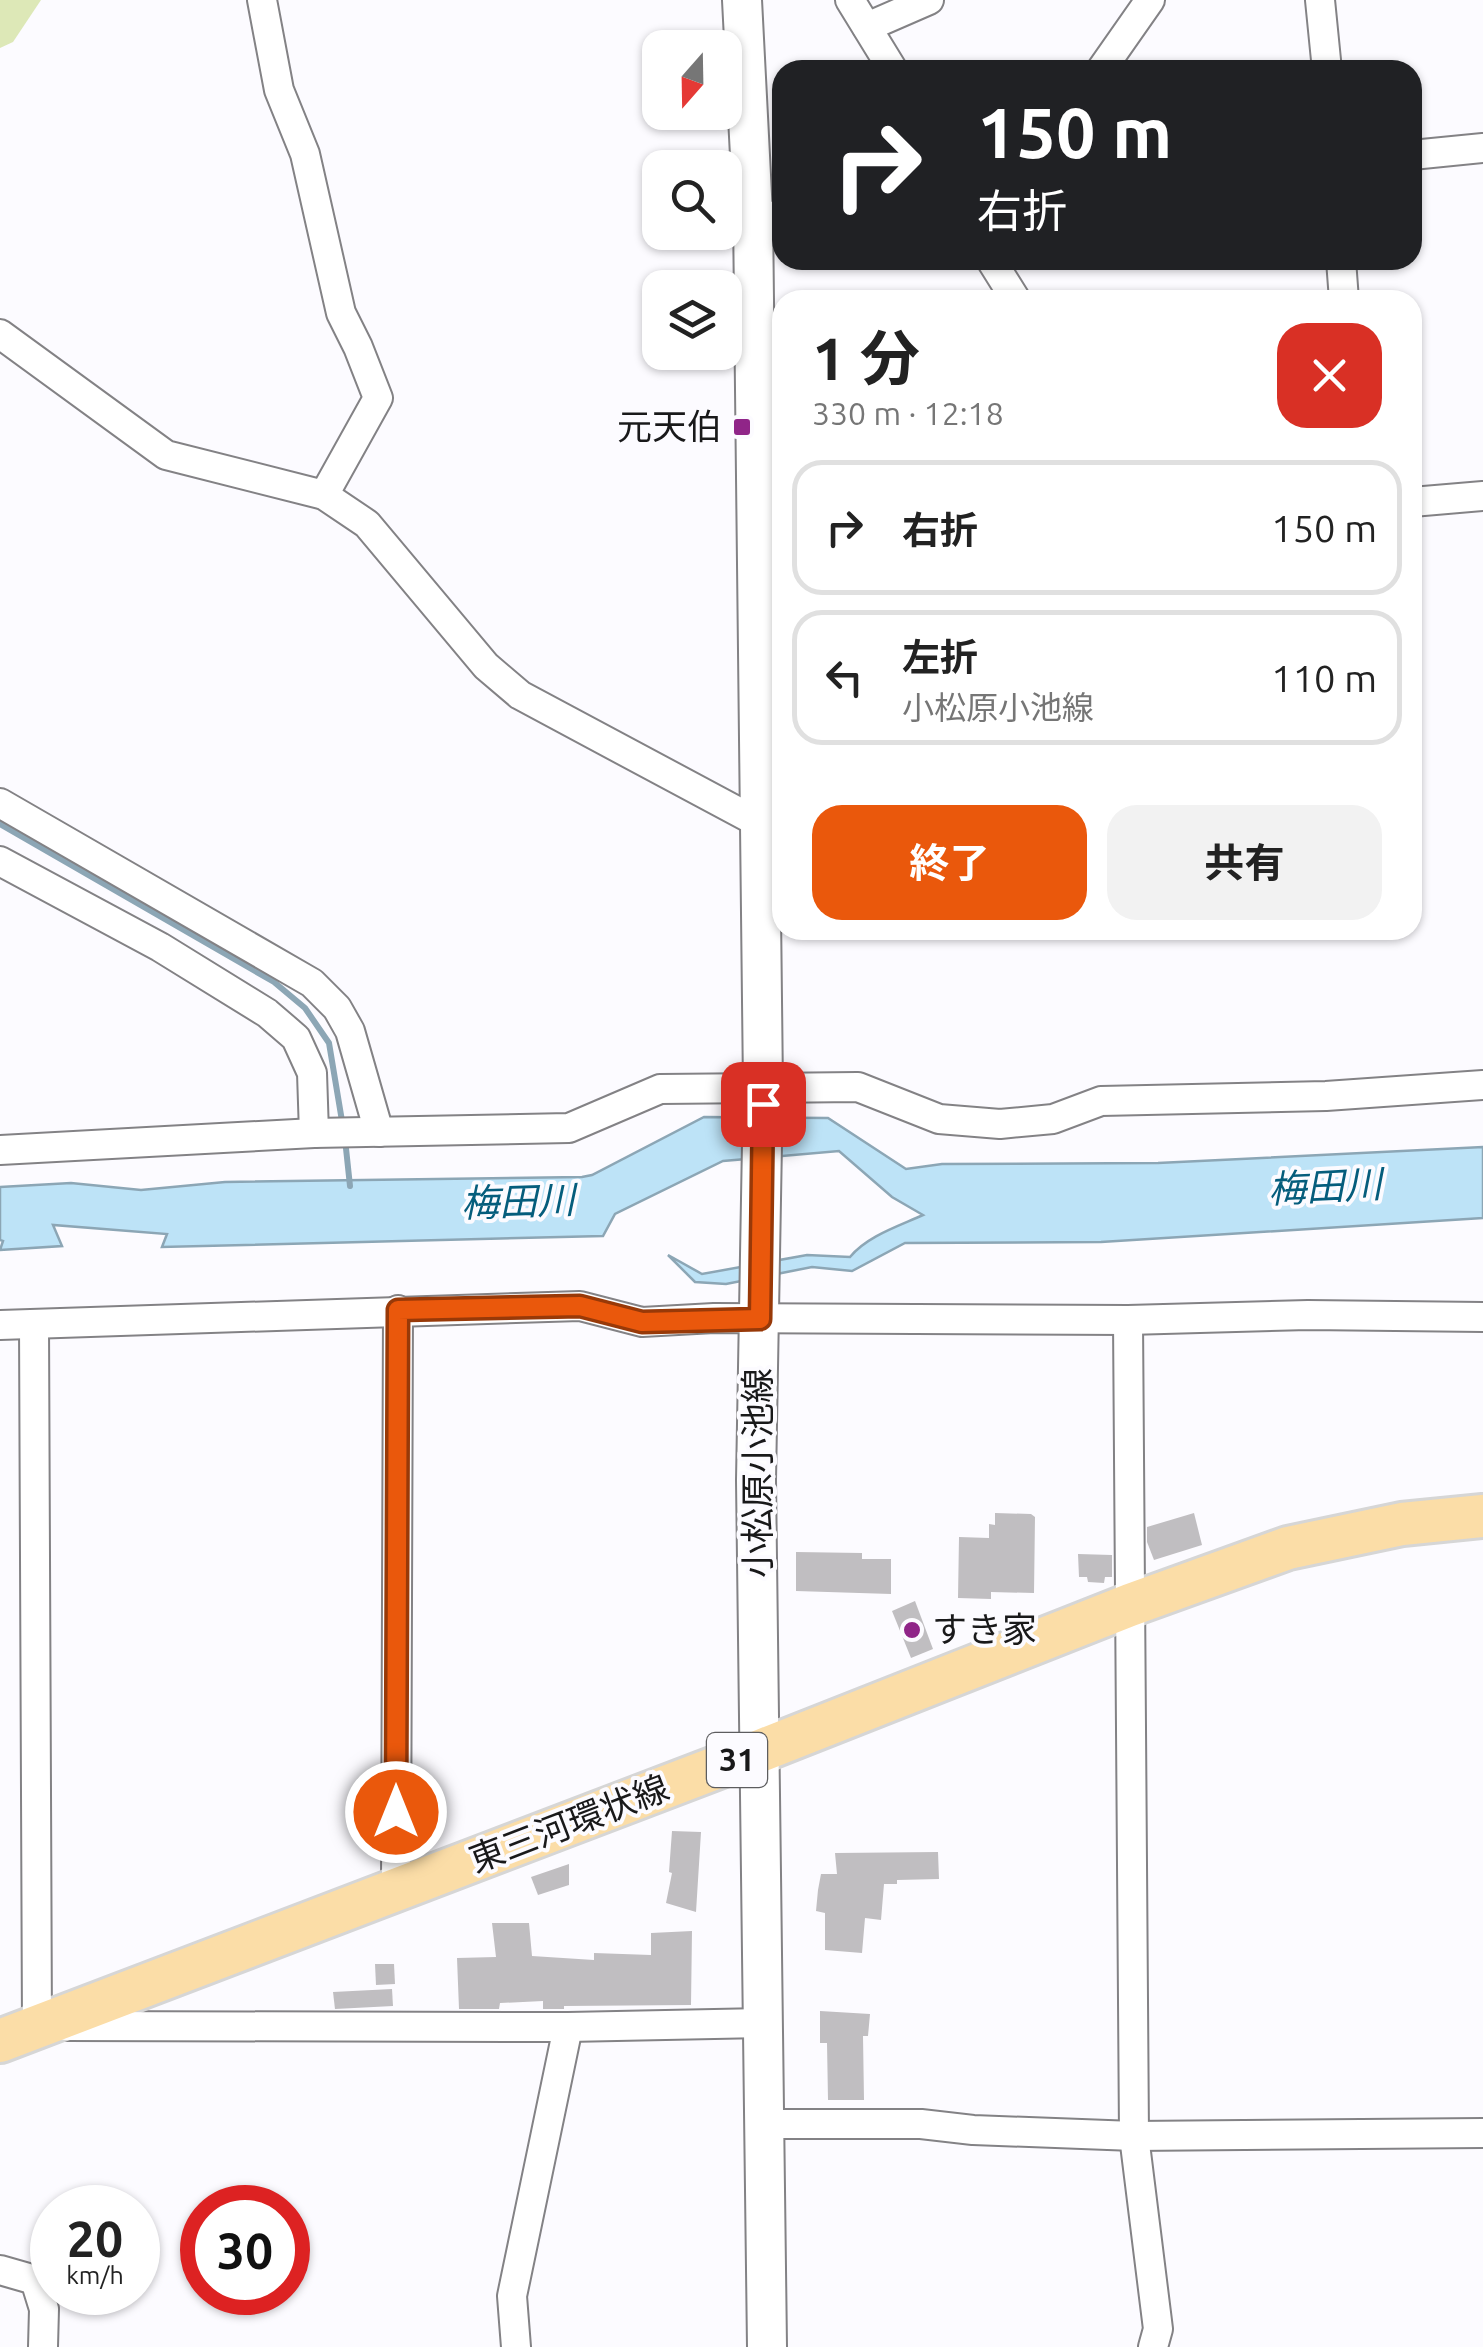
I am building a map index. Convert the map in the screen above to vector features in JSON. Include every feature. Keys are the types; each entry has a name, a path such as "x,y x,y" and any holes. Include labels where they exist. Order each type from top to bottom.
{"main road":[{"name":"小松原小池線","path":"742,0 768,215 759,823 763,1096 756,1480 767,2347"},
{"name":"東三河環状線","path":"12,2030 396,1890 1130,1605 1288,1548 1402,1524 1483,1516"}],"street":[{"path":"262,0 279,90 305,154 341,313 378,398 324,494"},
{"path":"850,0 887,60"},
{"path":"868,27 929,0"},
{"path":"1107,60 1150,0"},
{"path":"1320,0 1325,60"},
{"path":"1422,154 1483,148"},
{"path":"0,334 166,456 324,494 366,524 486,666 520,696 759,823"},
{"path":"1422,501 1483,496"},
{"path":"0,802 312,983 337,1008 350,1030 344,1133"},
{"path":"0,861 160,947 267,1013 296,1038 344,1133"},
{"path":"0,1150 344,1133 569,1128 660,1089 763,1096 858,1086 938,1119 1000,1124 1053,1118 1101,1101 1326,1096 1483,1084"},
{"path":"0,1325 580,1306 642,1322 760,1310 1128,1320 1308,1315 1483,1318"},
{"path":"396,1890 398,1310"},
{"path":"1128,1320 1134,2136 1158,2329 1152,2347"},
{"path":"34,1324 12,2030 159,2024 568,2028 764,2023"},
{"path":"516,2347 512,2296 568,2028"},
{"path":"764,2124 921,2124 973,2130 1134,2136 1483,2133"},
{"path":"0,2270 35,2280 44,2309 42,2347"}],"green space":[{"path":"0,0 41,0 13,42 0,48"}],"water":[{"name":"梅田川","path":"704,1117 828,1118 906,1169 942,1164 1158,1163 1483,1147 1483,1218 1101,1242 905,1243 852,1271 812,1267 726,1284 695,1282 668,1255 702,1274 807,1255 850,1257 874,1237 923,1215 892,1197 839,1151 723,1161 615,1214 603,1236 162,1247 167,1234 53,1225 62,1246 0,1250 0,1187 71,1183 141,1190 225,1182 582,1177"}],"building":[{"path":"995,1513 1035,1517 1034,1593 991,1592 991,1599 958,1598 959,1537 989,1538 989,1524 995,1525"},
{"path":"1194,1513 1202,1545 1154,1560 1147,1542 1147,1527"},
{"path":"796,1552 862,1553 862,1559 891,1559 891,1594 796,1591"},
{"path":"1078,1554 1112,1555 1112,1577 1105,1577 1104,1583 1079,1577"},
{"path":"915,1601 933,1649 911,1658 892,1611"},
{"path":"672,1831 701,1832 696,1912 666,1903 672,1873"},
{"path":"938,1852 939,1879 884,1884 881,1920 865,1918 862,1953 825,1950 825,1913 816,1911 818,1890 821,1874 837,1874 835,1853"},
{"path":"569,1864 569,1885 538,1895 531,1877"},
{"path":"492,1923 529,1923 532,1956 594,1960 594,1953 651,1955 651,1933 692,1931 691,2005 543,2009 543,2001 500,2003 499,2009 459,2009 457,1958 496,1957"},
{"path":"375,1964 394,1964 395,1984 376,1985"},
{"path":"392,1989 393,2006 335,2009 333,1992"},
{"path":"820,2011 870,2014 868,2036 863,2036 864,2100 828,2100 827,2043 820,2043"}],"waterway":[{"path":"0,824 274,982 305,1008 329,1043 343,1127"},
{"path":"345,1139 350,1186"}],"place":[{"name":"元天伯","path":"742,427"},
{"name":"すき家","path":"912,1630"}],"route":[{"path":"396,1812 398,1310 580,1306 642,1322 760,1319 763,1104"}]}
